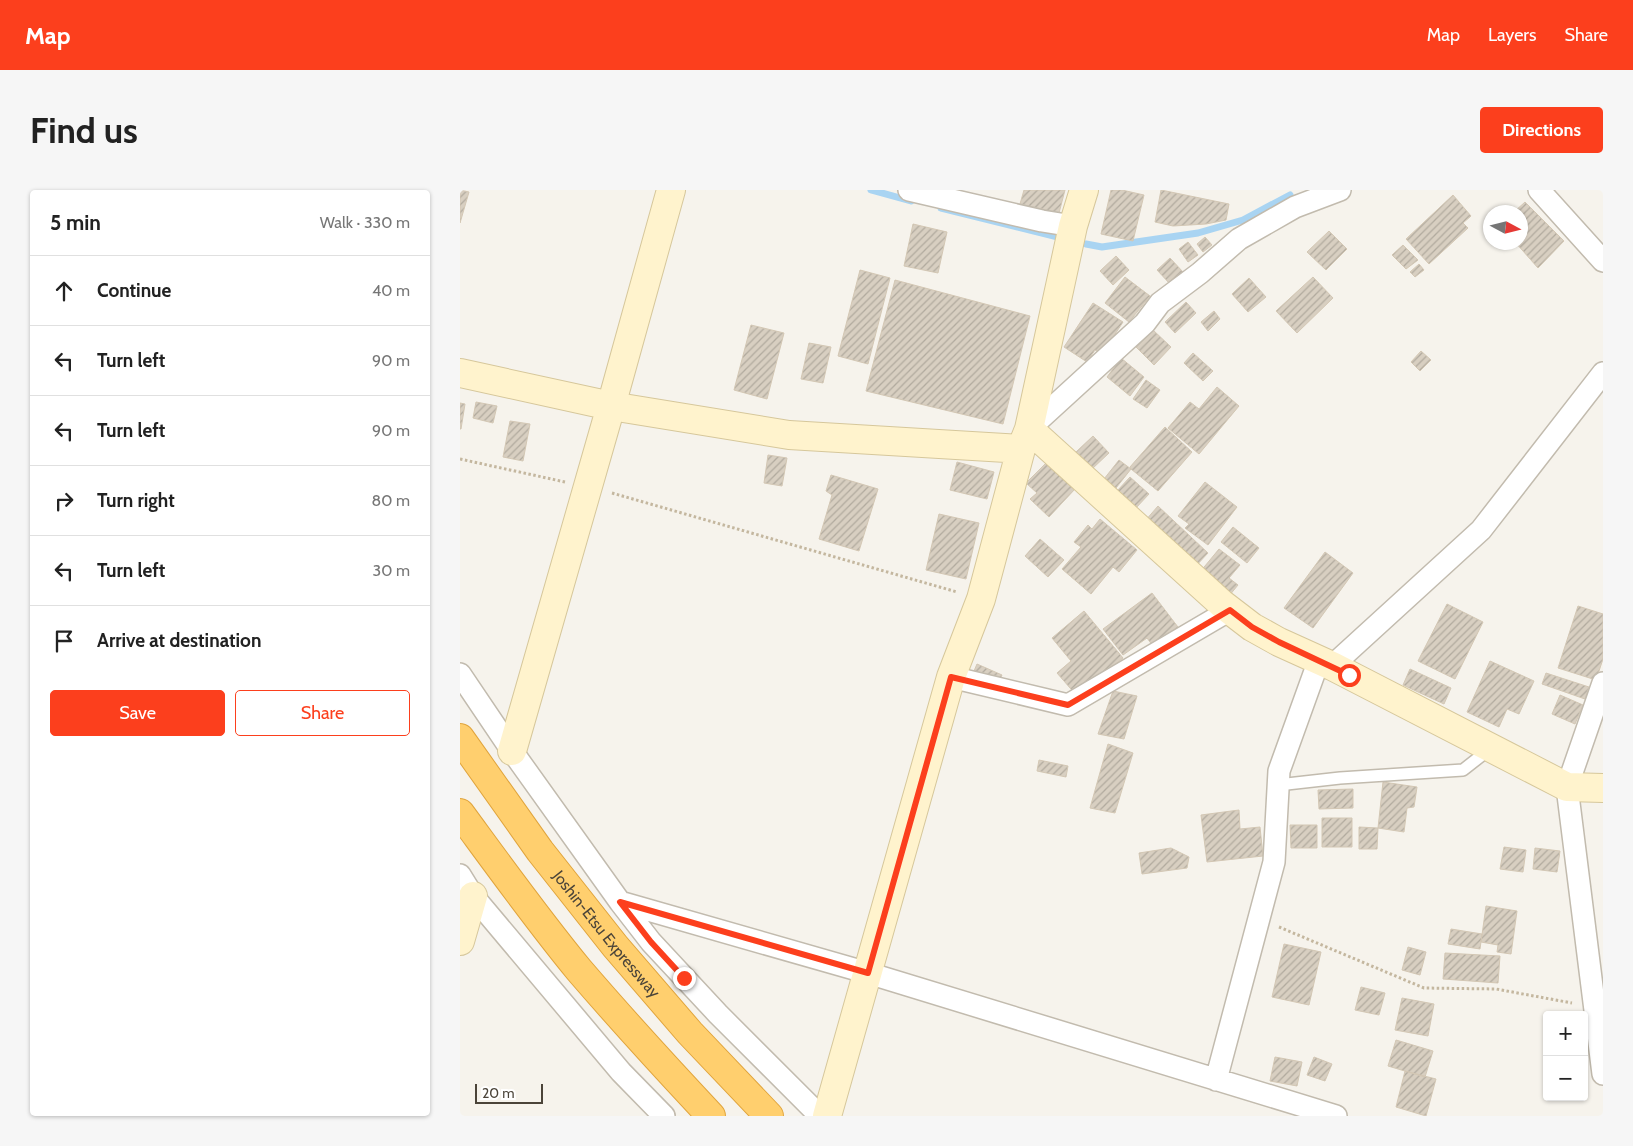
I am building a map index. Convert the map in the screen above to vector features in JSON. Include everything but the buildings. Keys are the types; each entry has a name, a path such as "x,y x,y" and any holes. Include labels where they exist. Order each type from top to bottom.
{"highway":[{"name":"Joshin-Etsu Expressway","path":"460,738 540,851 615,946 690,1033 769,1116"},
{"path":"460,813 579,969 655,1057 711,1116"}],"street":[{"path":"512,751 671,190"},
{"path":"909,190 1042,221 1073,226"},
{"path":"827,1116 951,677 981,599 1025,439 1073,226 1084,190"},
{"path":"1025,439 1145,323 1160,303 1200,273 1239,239 1298,199 1340,190"},
{"path":"1539,190 1603,261"},
{"path":"1216,1080 1274,862 1279,772 1326,663 1481,530 1603,373"},
{"path":"460,374 611,406 790,435 1025,439 1252,627 1567,787 1603,788"},
{"path":"951,677 1068,705 1230,610"},
{"path":"460,674 512,751 620,902 651,942 820,1116"},
{"path":"1603,683 1567,787 1599,1009 1603,1074"},
{"path":"460,942 467,885"},
{"path":"467,885 621,1072 664,1116"},
{"path":"620,902 868,973 1336,1116"}],"lane":[{"path":"1278,785 1340,778 1463,770 1491,748"}],"path":[{"path":"460,459 588,486 981,599"},
{"path":"1259,919 1424,988 1496,989 1599,1009"}],"waterway":[{"path":"871,190 911,201"},
{"path":"1086,244 1102,247 1198,233 1243,220 1290,195"},
{"path":"941,208 1062,238"}],"route":[{"path":"684,978 651,942 620,902 868,973 951,677 1068,705 1230,610 1252,627 1279,642 1349,675"}]}
